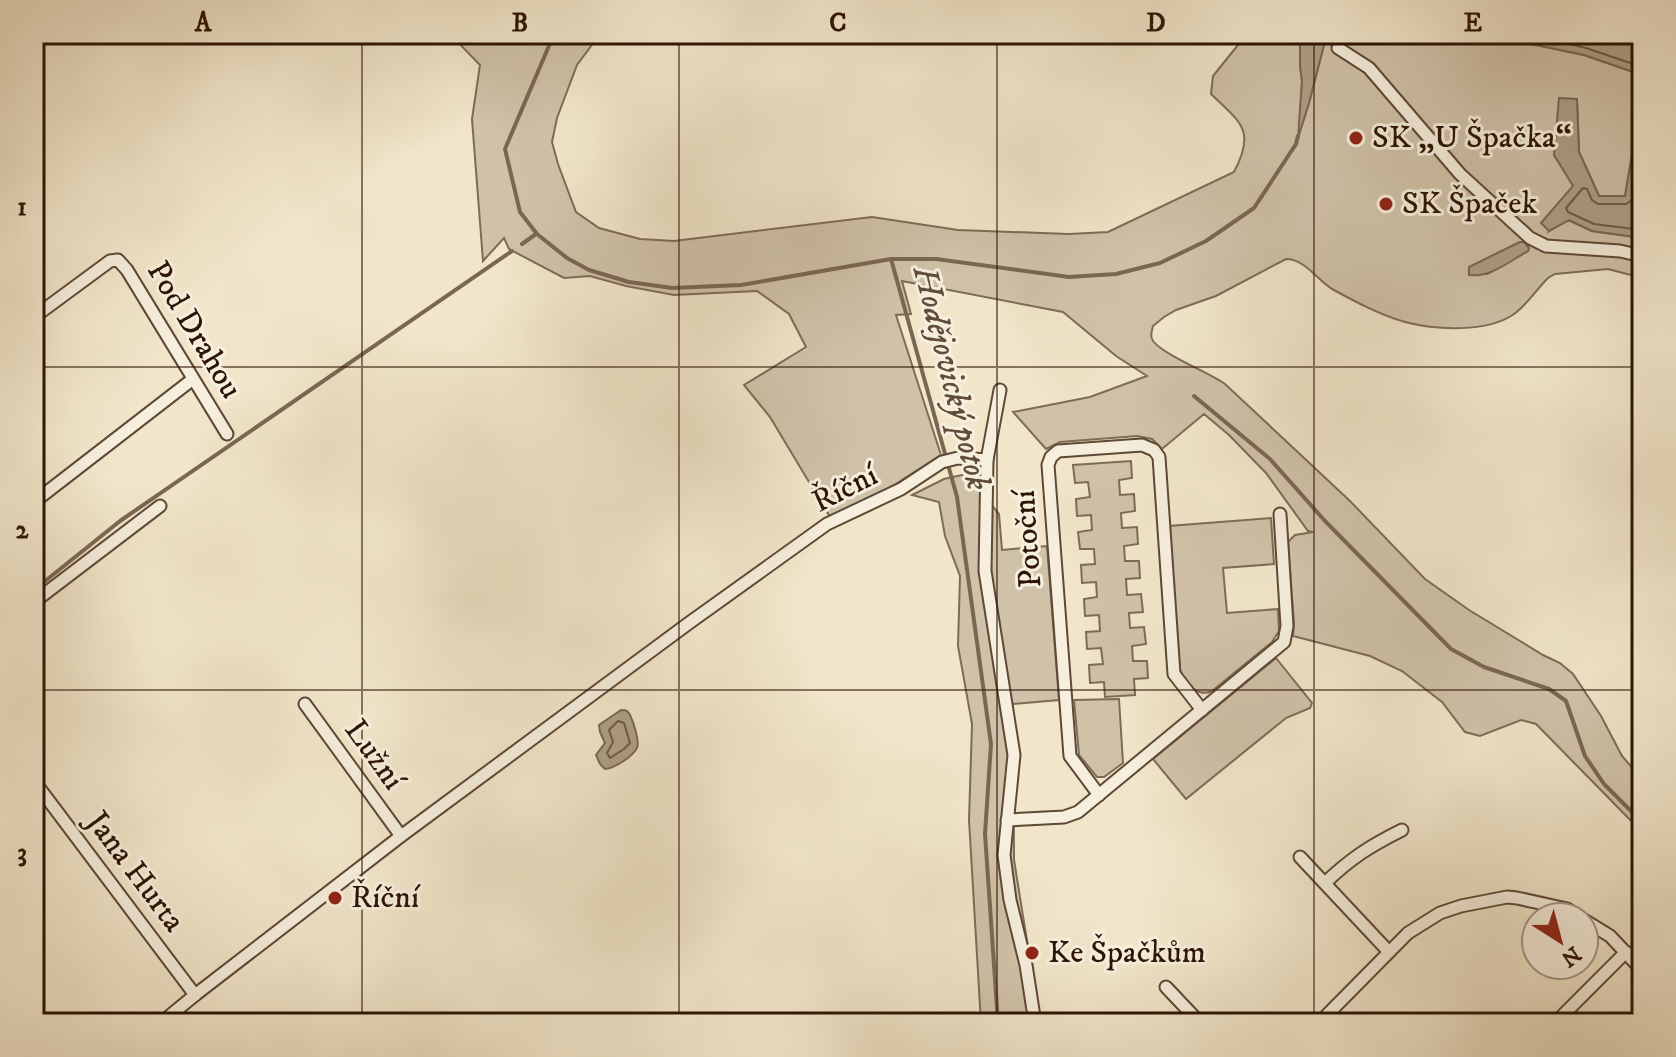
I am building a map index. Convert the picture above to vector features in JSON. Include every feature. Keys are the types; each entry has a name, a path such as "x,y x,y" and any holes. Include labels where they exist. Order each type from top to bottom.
{"street":[{"path":"1338,48 1369,68 1460,174 1530,238 1546,246 1620,251 1642,256"},
{"name":"Pod Drahou","path":"34,317 110,261 118,260 227,434"},
{"path":"34,502 193,379"},
{"path":"1000,390 987,460 985,571 1014,755 1004,855 1035,1023"},
{"name":"Potoční","path":"1099,795 1070,756 1048,465 1058,451 1142,445 1154,450 1159,457 1174,674 1202,710"},
{"name":"Říční","path":"161,1023 401,836 827,524 901,489 942,462 958,458 987,460"},
{"path":"34,602 160,506"},
{"path":"1007,820 1071,815 1284,642 1287,626 1280,514"},
{"name":"Lužní","path":"305,704 401,836"},
{"name":"Jana Hurta","path":"34,781 195,995"},
{"path":"1325,883 1366,848 1402,830"},
{"path":"1300,857 1389,952"},
{"path":"1319,1023 1408,933 1440,913 1492,900 1517,898 1531,901"},
{"path":"1600,930 1642,970"},
{"path":"1555,1023 1626,952"},
{"path":"1166,987 1200,1023"}],"shaded area":[{"path":"450,34 600,34 577,65 557,118 552,142 558,164 576,212 599,228 640,239 674,241 872,217 958,230 1069,234 1108,232 1234,172 1244,146 1242,128 1211,94 1213,76 1238,45 1229,34 1300,34 1302,81 1299,134 1326,37 1331,34 1483,34 1584,55 1642,75 1642,131 1633,149 1625,197 1599,196 1579,152 1577,99 1554,155 1574,186 1549,231 1568,220 1592,231 1642,238 1642,278 1608,269 1555,274 1519,310 1503,320 1476,327 1446,328 1405,322 1377,312 1332,289 1299,262 1286,259 1216,296 1176,310 1153,326 1151,336 1163,350 1225,384 1350,501 1425,579 1573,674 1601,716 1622,756 1642,779 1642,832 1536,724 1521,720 1480,736 1465,732 1442,702 1402,671 1370,656 1293,636 1288,542 1295,535 1313,532 1308,531 1266,473 1204,414 1162,449 1152,439 1137,436 1060,442 1046,449 1013,412 1090,397 1147,376 1116,356 1063,312 902,281 911,314 896,315 941,455 891,487 830,517 770,417 744,385 806,347 789,314 757,291 674,295 590,276 564,278 509,249 504,238 483,261 472,119 480,65","holes":["1524,242 1528,251 1487,274 1469,274 1469,267"]},
{"path":"1131,461 1132,478 1119,480 1120,495 1134,494 1135,511 1121,513 1122,528 1137,527 1138,544 1124,546 1125,561 1139,561 1140,578 1126,579 1127,595 1141,594 1143,612 1129,613 1130,628 1144,627 1146,644 1132,646 1133,661 1147,661 1148,678 1134,679 1135,695 1105,697 1104,682 1090,683 1089,665 1103,664 1101,648 1087,649 1086,632 1100,631 1099,615 1085,616 1084,599 1097,597 1096,582 1082,583 1081,565 1095,564 1094,549 1080,549 1078,532 1092,530 1091,515 1077,516 1076,499 1090,497 1088,482 1075,483 1073,465"},
{"path":"966,474 999,514 1002,550 1047,546 1059,700 1013,704 1014,860 1028,947 1032,1023 981,1023 969,820 972,724 958,646 960,576 945,536 939,502 912,495 944,479"},
{"path":"1271,518 1274,564 1223,568 1227,613 1278,609 1279,631 1272,642 1212,691 1197,691 1180,670 1169,526"},
{"path":"1276,658 1312,703 1310,708 1286,718 1186,799 1153,759"},
{"path":"1119,699 1123,763 1104,777 1097,777 1079,755 1074,700"}],"water":[{"path":"1300,34 1331,34 1326,37 1298,138 1302,81"},
{"path":"1483,34 1627,34 1642,39 1642,75 1584,55"},
{"path":"1559,98 1577,99 1579,152 1599,196 1625,196 1633,149 1642,131 1642,238 1592,231 1569,220 1549,231 1541,223 1573,186 1554,155"},
{"path":"1524,242 1528,251 1485,274 1469,275 1469,267"},
{"path":"621,710 627,711 631,718 638,745 623,762 605,769 596,755 605,743 599,725"}],"waterway":[{"path":"554,34 505,149 520,212 537,234 567,258 589,270 629,282 672,288 741,285 891,259"},
{"name":"Hodějovický potok","path":"998,1023 985,834 991,744 957,497 891,259 936,259 1069,277 1116,274 1160,263 1206,241 1254,208 1296,144 1298,136"},
{"path":"522,244 536,234"},
{"path":"34,590 120,521 512,251"},
{"path":"1194,396 1270,459 1325,521 1451,649 1484,667 1549,689 1566,701 1585,756 1604,784 1642,822"}],"place":[{"name":"SK „U Špačka“","path":"1356,138"},
{"name":"SK Špaček","path":"1386,204"},
{"name":"Říční","path":"335,898"},
{"name":"Ke Špačkům","path":"1032,953"}]}
